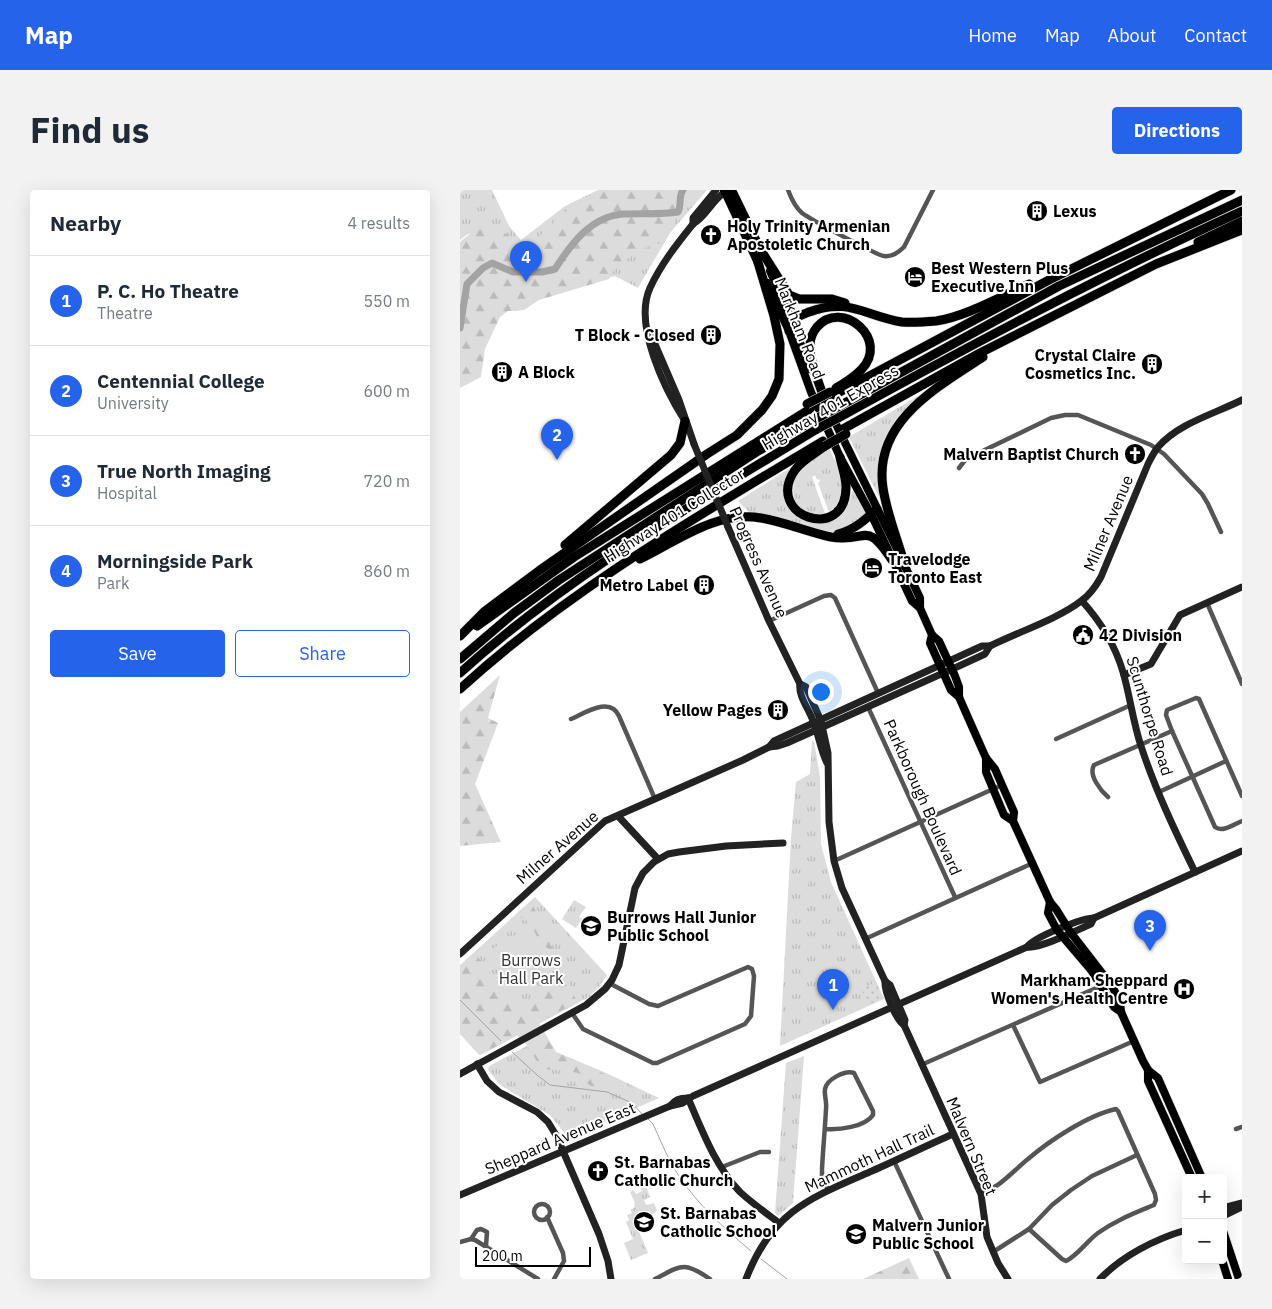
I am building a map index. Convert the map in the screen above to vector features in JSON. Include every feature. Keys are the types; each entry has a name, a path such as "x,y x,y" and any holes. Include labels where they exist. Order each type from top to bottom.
{"highway":[{"name":"Highway 401 Collector","path":"460,637 574,557 809,406 1049,280 1231,190"},
{"name":"Highway 401 Express","path":"460,673 521,621 581,577 816,424 830,407 1059,286 1242,200"},
{"name":"Highway 401 Express","path":"460,659 514,613 560,580 758,451 816,424 838,418 1058,300 1242,211"},
{"path":"840,457 846,487 844,502 838,512 824,518 812,519 802,515 790,500 788,493 789,484 796,468 824,443 980,353 1242,221"},
{"path":"1156,264 1242,230"},
{"path":"759,256 789,294 799,299 832,299 866,312"},
{"path":"460,637 485,611 540,570 737,435 750,424 772,396 779,379 780,344 759,256"},
{"path":"789,332 792,321 796,317 823,307 842,305 903,322 938,321 965,312 1034,282 1049,280"},
{"path":"830,407 810,355 811,339 821,323 831,319 845,318 858,324 868,335 870,347 868,359 862,369 831,394"},
{"path":"905,566 883,488 881,471 889,441 910,411 936,388 1016,336"},
{"path":"672,454 680,443 685,422"},
{"name":"Highway 401 Collector","path":"460,689 533,628 652,545 824,443"},
{"path":"540,570 550,558 672,454 694,444"},
{"path":"818,533 837,534 848,531 874,512"},
{"path":"608,575 693,531 714,522 737,518 758,517 841,538 868,535 881,543 892,560"}],"main road":[{"name":"Progress Avenue","path":"693,224 692,218 716,190"},
{"name":"Progress Avenue","path":"727,190 693,224 663,263 647,299 646,313 650,338 663,374 679,400 685,422 728,527 769,621 800,684 799,690 818,725 822,754 827,763 829,822 834,862 842,888 865,939 885,981 890,985 895,1005"},
{"name":"Markham Road","path":"727,190 792,321 813,377 830,407 892,560 912,601 920,608"},
{"name":"Markham Road","path":"759,256 811,392 840,457 905,566 920,598 920,608 932,635 930,643 944,663 952,669 959,687 959,697 986,758 995,769 1014,812 1013,821"},
{"name":"Milner Avenue","path":"460,954 605,821 769,747 787,743 878,693 982,646 990,646 1055,616 1082,601 1096,586 1101,577 1148,464 1157,448 1186,425 1242,400"},
{"path":"1124,675 1151,664 1180,615 1242,587"},
{"name":"Scunthorpe Road","path":"1082,601 1107,632 1124,675 1140,744 1195,872"},
{"name":"Milner Avenue","path":"818,725 868,706 944,673 985,654 990,646"},
{"name":"Markham Road","path":"944,663 944,673 951,690 959,697"},
{"name":"Markham Road","path":"986,758 986,772 1004,815 1013,821 1050,902 1120,1002 1121,1012 1134,1041 1148,1070 1158,1078 1200,1174"},
{"path":"618,816 658,859"},
{"path":"460,1074 592,1002 618,970 635,888 643,873 658,859 679,852 726,846 783,843"},
{"name":"Sheppard Avenue East","path":"460,1195 670,1106 674,1101 688,1098 1027,947 1030,943 1060,933 1087,918 1094,918 1242,852"},
{"name":"Markham Road","path":"1050,902 1048,913 1060,933 1106,984"},
{"name":"Malvern Street","path":"895,1005 905,1020 904,1025 921,1065 981,1194 986,1234 993,1252 1008,1279"},
{"path":"478,1064 488,1081 499,1092 537,1112 548,1122 564,1151 599,1234 608,1261 611,1279"},
{"name":"Markham Road","path":"1148,1070 1148,1081 1190,1174"},
{"path":"688,1098 702,1130 730,1181 741,1193 779,1223"},
{"name":"Mammoth Hall Trail","path":"746,1279 761,1246 779,1223 802,1204 828,1190 953,1134"},
{"path":"1227,1207 1242,1205"},
{"path":"1227,1214 1242,1205"},
{"path":"1100,1279 1123,1259 1140,1249 1182,1230"},
{"path":"1227,1243 1239,1279"},
{"path":"1223,1264 1228,1279"}],"street":[{"path":"788,190 793,201 803,213 871,251 886,256 897,253 904,247 932,190"},
{"path":"959,468 966,459 1051,418 1078,415 1157,448 1202,494 1221,532"},
{"path":"769,621 824,596 831,595 835,598 878,693"},
{"path":"1207,603 1242,684"},
{"path":"1242,796 1198,699 1190,700 1166,710 1172,731 1216,827 1223,829 1242,821"},
{"path":"1056,740 1131,705"},
{"path":"571,720 601,707 610,706 617,711 655,799"},
{"name":"Parkborough Boulevard","path":"868,706 955,897"},
{"path":"1108,798 1100,790 1092,773 1094,765 1172,731"},
{"path":"1159,792 1226,761"},
{"path":"834,862 1002,785"},
{"path":"865,939 1033,862"},
{"path":"572,1013 582,1028 653,1063 745,1024 751,1016 754,976 752,969 748,967 658,1006 649,1004 609,983"},
{"path":"921,1065 1106,984"},
{"path":"1013,1025 1040,1082 1134,1041"},
{"path":"825,1129 845,1129 868,1120 873,1116 873,1110 854,1074 846,1073 828,1083 825,1089 827,1101 822,1168 822,1176 828,1190"},
{"path":"981,1194 998,1186 1047,1144 1087,1121 1116,1109 1155,1194 1156,1200 1154,1205 1110,1225 1090,1239 1071,1259 1066,1261 1029,1229"},
{"path":"1236,1129 1242,1127"},
{"path":"722,1167 760,1152 769,1152"},
{"path":"993,1252 1029,1229 1052,1205 1071,1190 1092,1176 1137,1155"},
{"path":"894,1161 949,1279"},
{"path":"547,1217 563,1253 564,1261 554,1279"},
{"path":"471,1239 477,1230 484,1230 487,1232 486,1246"},
{"path":"460,1242 471,1239 486,1246 538,1279"},
{"path":"655,1279 687,1266 694,1268 710,1279"}],"green space":[{"path":"460,190 492,190 509,226 521,240 565,206 598,190 707,190 670,233 638,288 615,276 544,295 518,311 499,309 479,232 468,234 460,240"},
{"path":"606,190 680,190 674,224 660,243 647,247 615,266 609,279 539,300 524,310 508,311 500,317 485,349 481,377 460,388 460,242 479,227 490,225 501,229 519,244 527,243 542,234 573,203"},
{"path":"923,393 889,436 883,505 849,437"},
{"path":"829,448 842,482 840,498 829,512 818,483 820,481 819,479 817,480 815,475 812,477 826,516 810,516 804,513 796,503 793,491 794,485 802,469"},
{"path":"798,463 787,490 795,509 802,518 818,523 834,520 845,510 852,491 854,491 867,516 836,532 820,531 751,514 738,501"},
{"path":"500,675 488,718 498,723 475,784 501,842 460,846 460,712"},
{"path":"812,741 814,741 820,776 821,844 831,882 884,999 780,1046 791,838 796,782 810,774"},
{"path":"796,873 809,874 807,894 794,893"},
{"name":"Burrows Hall Park","path":"535,897 607,975 589,997 481,1055 460,1029 460,965"},
{"path":"574,900 586,907 579,917 582,919 576,928 562,919"},
{"path":"531,901 577,1002 539,1023 556,1052 613,1078 612,1087 608,1091 591,1086 578,1073 542,1069 526,1044 517,1035 479,1055 460,1034 460,966 475,953 519,1013 532,1007 559,969 551,952 537,937 526,920 520,917 518,912"},
{"path":"523,935 544,948 559,967 519,995 515,994 485,955 509,936"},
{"path":"876,982 883,998 868,1005 861,989"},
{"path":"536,1041 556,1052 659,1098 593,1127 566,1135 550,1115 500,1085 488,1070 489,1066"},
{"path":"804,1056 793,1203 778,1216 775,1213 786,1063"},
{"path":"645,1184 650,1197 644,1200 646,1205 654,1203 657,1210 655,1213 635,1222 648,1253 631,1260 624,1243 633,1239 626,1222 629,1220 627,1215 632,1213 631,1210 635,1207 630,1192 634,1190 636,1194 642,1191 640,1187"},
{"path":"909,1258 919,1279 863,1279"}],"waterway":[{"path":"460,328 467,284 483,268 492,263 513,272 542,272 555,269 575,241 592,226 612,216 624,214 678,212 683,190"},
{"path":"460,1000 501,1041"},
{"path":"512,1052 550,1085 607,1092 632,1103 643,1115"},
{"path":"648,1119 653,1124 671,1164 686,1187 712,1216 751,1251"},
{"path":"761,1259 787,1279"}],"place":[{"name":"Lexus","path":"1037,211"},
{"name":"Holy Trinity Armenian Apostoletic Church","path":"711,235"},
{"name":"Best Western Plus Executive Inn","path":"915,277"},
{"name":"Morningside Park","path":"526,282"},
{"name":"T Block - Closed","path":"711,335"},
{"name":"Crystal Claire Cosmetics Inc.","path":"1152,364"},
{"name":"A Block","path":"502,372"},
{"name":"Malvern Baptist Church","path":"1135,454"},
{"name":"Centennial College","path":"557,460"},
{"name":"Travelodge Toronto East","path":"872,568"},
{"name":"Metro Label","path":"704,585"},
{"name":"42 Division","path":"1083,635"},
{"name":"Yellow Pages","path":"778,710"},
{"name":"Burrows Hall Junior Public School","path":"591,926"},
{"name":"True North Imaging","path":"1150,951"},
{"name":"Markham Sheppard Women's Health Centre","path":"1184,989"},
{"name":"P. C. Ho Theatre","path":"833,1010"},
{"name":"St. Barnabas Catholic Church","path":"598,1171"},
{"name":"St. Barnabas Catholic School","path":"644,1222"},
{"name":"Malvern Junior Public School","path":"856,1234"}]}
